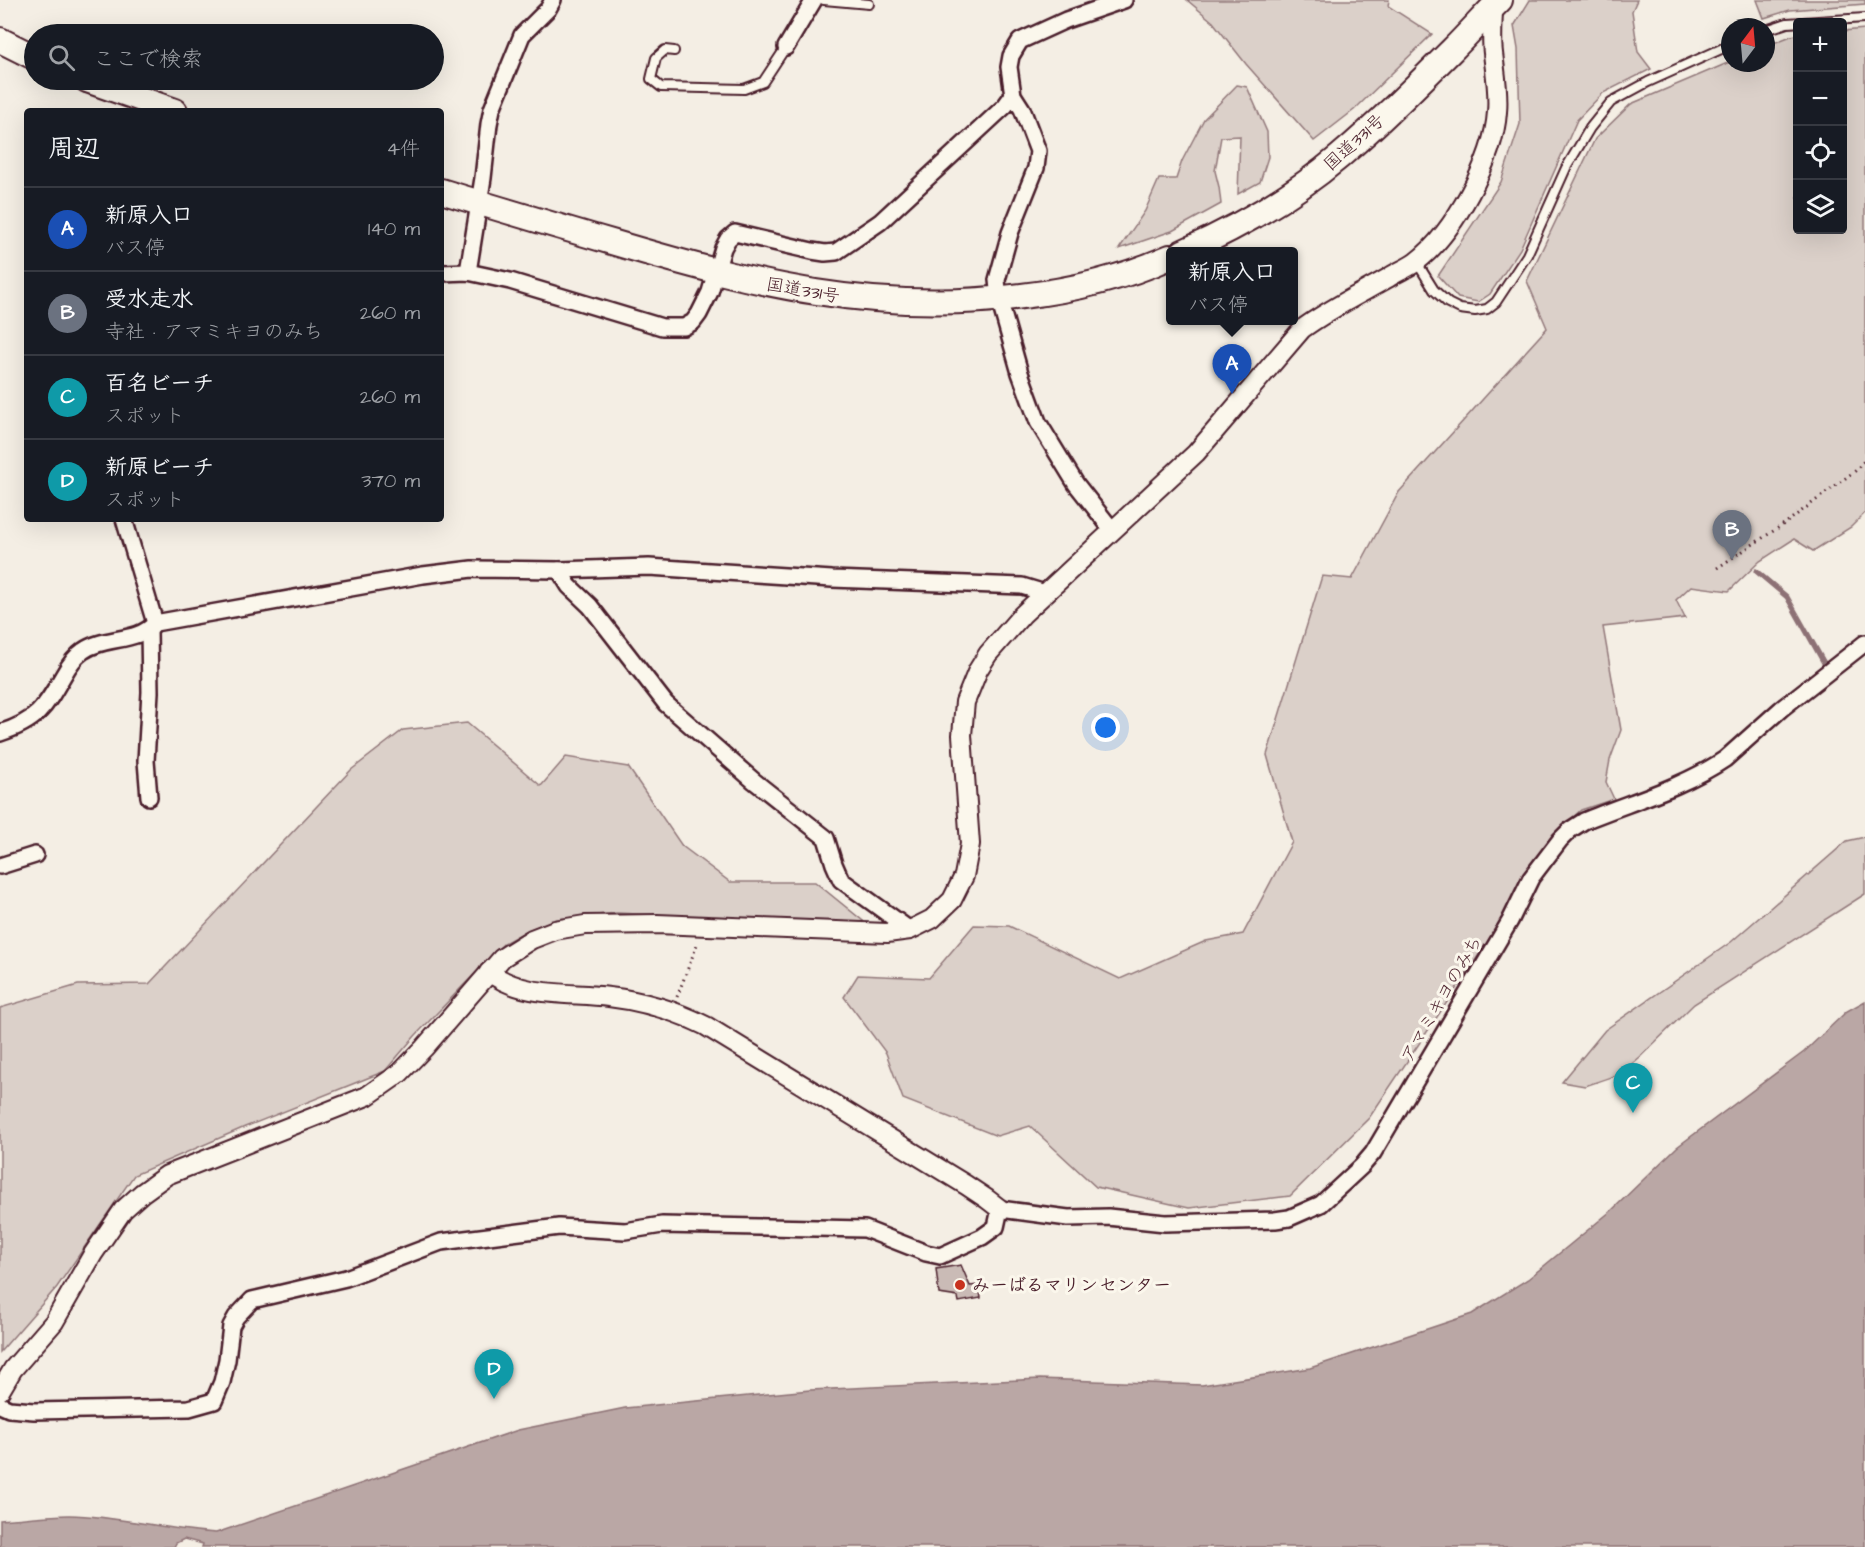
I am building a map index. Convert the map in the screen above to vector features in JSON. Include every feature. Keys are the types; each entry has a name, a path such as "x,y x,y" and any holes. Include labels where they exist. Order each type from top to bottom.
{"highway":[{"name":"国道331号","path":"1194,247 1222,235 1316,176 1388,112 1453,49 1496,2"},
{"path":"0,40 24,52"},
{"path":"115,90 166,108"},
{"name":"国道331号","path":"444,192 717,272 784,288 874,300 955,303 1078,288 1166,259"}],"street":[{"path":"468,272 489,124 498,91 522,35 548,9 553,0"},
{"path":"786,47 814,0"},
{"path":"1113,531 1076,484 1038,422 1020,374 999,299 998,274 1010,233 1036,168 1038,151 1022,109 1013,95 1009,67 1011,56 1020,40 1066,20 1124,0"},
{"path":"0,1391 13,1370 54,1322 93,1254 123,1210 142,1193 167,1175 367,1096 400,1073 502,958 532,939 555,930 585,925 657,924 887,933 910,930 932,919 952,900 959,888 967,862 970,844 962,735 965,702 978,670 988,654 1022,615 1196,453 1302,329 1320,316 1416,261 1440,238 1459,212 1476,180 1492,138 1497,113 1496,68 1492,51 1496,2"},
{"path":"444,273 468,272 510,281 655,325 684,327 693,322 699,314 717,272 723,248 735,233 812,251 836,252 880,222 1005,106 1013,95"},
{"path":"125,522 152,627 146,761 149,797"},
{"path":"0,733 20,727 46,706 70,664 83,651 96,645 152,627 423,575 472,569 559,570 649,567 832,579 1022,586 1045,593"},
{"path":"559,570 569,586 591,606 666,704 754,781 826,838 841,880 910,930"},
{"name":"アマミキヨのみち","path":"1000,1209 1068,1218 1108,1217 1166,1223 1275,1220 1289,1218 1322,1204 1362,1166 1384,1138 1455,1011 1510,921 1531,878 1560,840 1584,821 1683,783 1715,766 1825,673 1865,643"},
{"path":"0,866 35,855"},
{"path":"0,1404 9,1409 34,1411 189,1408 214,1401 222,1382 231,1326 252,1300 346,1278 441,1242 559,1227 625,1231 662,1225 865,1228 926,1253 940,1256 982,1237 996,1227 1000,1209 973,1190 685,1015 637,1001 518,988 489,972"}],"lane":[{"path":"824,0 869,4"},
{"path":"1775,27 1787,23 1865,18"},
{"path":"674,51 665,50 656,58 651,79 661,87 744,89 763,82 786,47"},
{"path":"1416,261 1434,290 1448,303 1460,309 1475,311 1487,309 1496,302 1527,255 1566,168 1590,128 1611,102 1648,82 1721,49"}],"path":[{"path":"1717,568 1786,522 1855,471 1865,460"},
{"path":"672,1011 700,937"}],"shaded area":[{"path":"1187,0 1389,0 1388,6 1432,34 1354,110 1314,141 1246,64 1213,22"},
{"path":"1530,0 1637,0 1632,11 1638,52 1651,69 1603,93 1577,120 1520,249 1490,294 1478,302 1458,298 1438,276 1501,182 1520,124 1518,49 1514,26"},
{"path":"1757,0 1865,0 1865,4 1790,10 1764,18"},
{"path":"1865,29 1865,513 1851,527 1813,551 1794,539 1760,561 1729,591 1691,586 1676,600 1685,618 1603,627 1621,730 1610,760 1606,782 1614,799 1581,810 1556,833 1530,866 1505,916 1369,1118 1290,1196 1189,1208 1096,1187 1030,1126 997,1136 903,1099 886,1053 844,997 858,975 929,978 974,925 1009,926 1120,979 1206,941 1243,934 1292,842 1267,755 1322,576 1352,579 1399,492 1547,328 1527,281 1595,139 1631,104 1721,66 1721,72 1775,72 1775,42 1793,36 1793,234 1847,234 1847,31"},
{"path":"1237,85 1247,87 1267,132 1268,157 1260,182 1238,194 1240,136 1221,137 1215,171 1221,204 1172,231 1119,249 1145,211 1159,179 1176,179 1182,161 1204,119"},
{"path":"467,723 541,786 566,757 628,767 682,846 730,882 815,882 868,925 617,913 557,919 528,930 504,943 415,1036 385,1071 245,1127 134,1175 57,1287 0,1352 0,1008 78,985 149,984 351,770 403,730"},
{"path":"1865,837 1865,894 1694,1004 1620,1074 1585,1086 1562,1082 1605,1030 1731,942 1847,841"},
{"path":"1865,1001 1865,1547 202,1547 203,1544 184,1539 176,1543 174,1547 0,1547 0,1520 52,1516 88,1516 216,1533 518,1430 625,1408 810,1390 1040,1379 1202,1385 1310,1368 1472,1314 1528,1279 1611,1211 1677,1147 1804,1052 1847,1011"}],"building":[{"path":"961,1265 970,1286 979,1285 981,1298 959,1302 958,1297 939,1294 936,1269"}],"waterway":[{"path":"1756,571 1787,597 1824,663"}],"place":[{"name":"新原入口","path":"1232,394"},
{"name":"受水走水","path":"1732,560"},
{"name":"百名ビーチ","path":"1633,1113"},
{"name":"みーばるマリンセンター","path":"960,1285"},
{"name":"新原ビーチ","path":"494,1399"}]}
